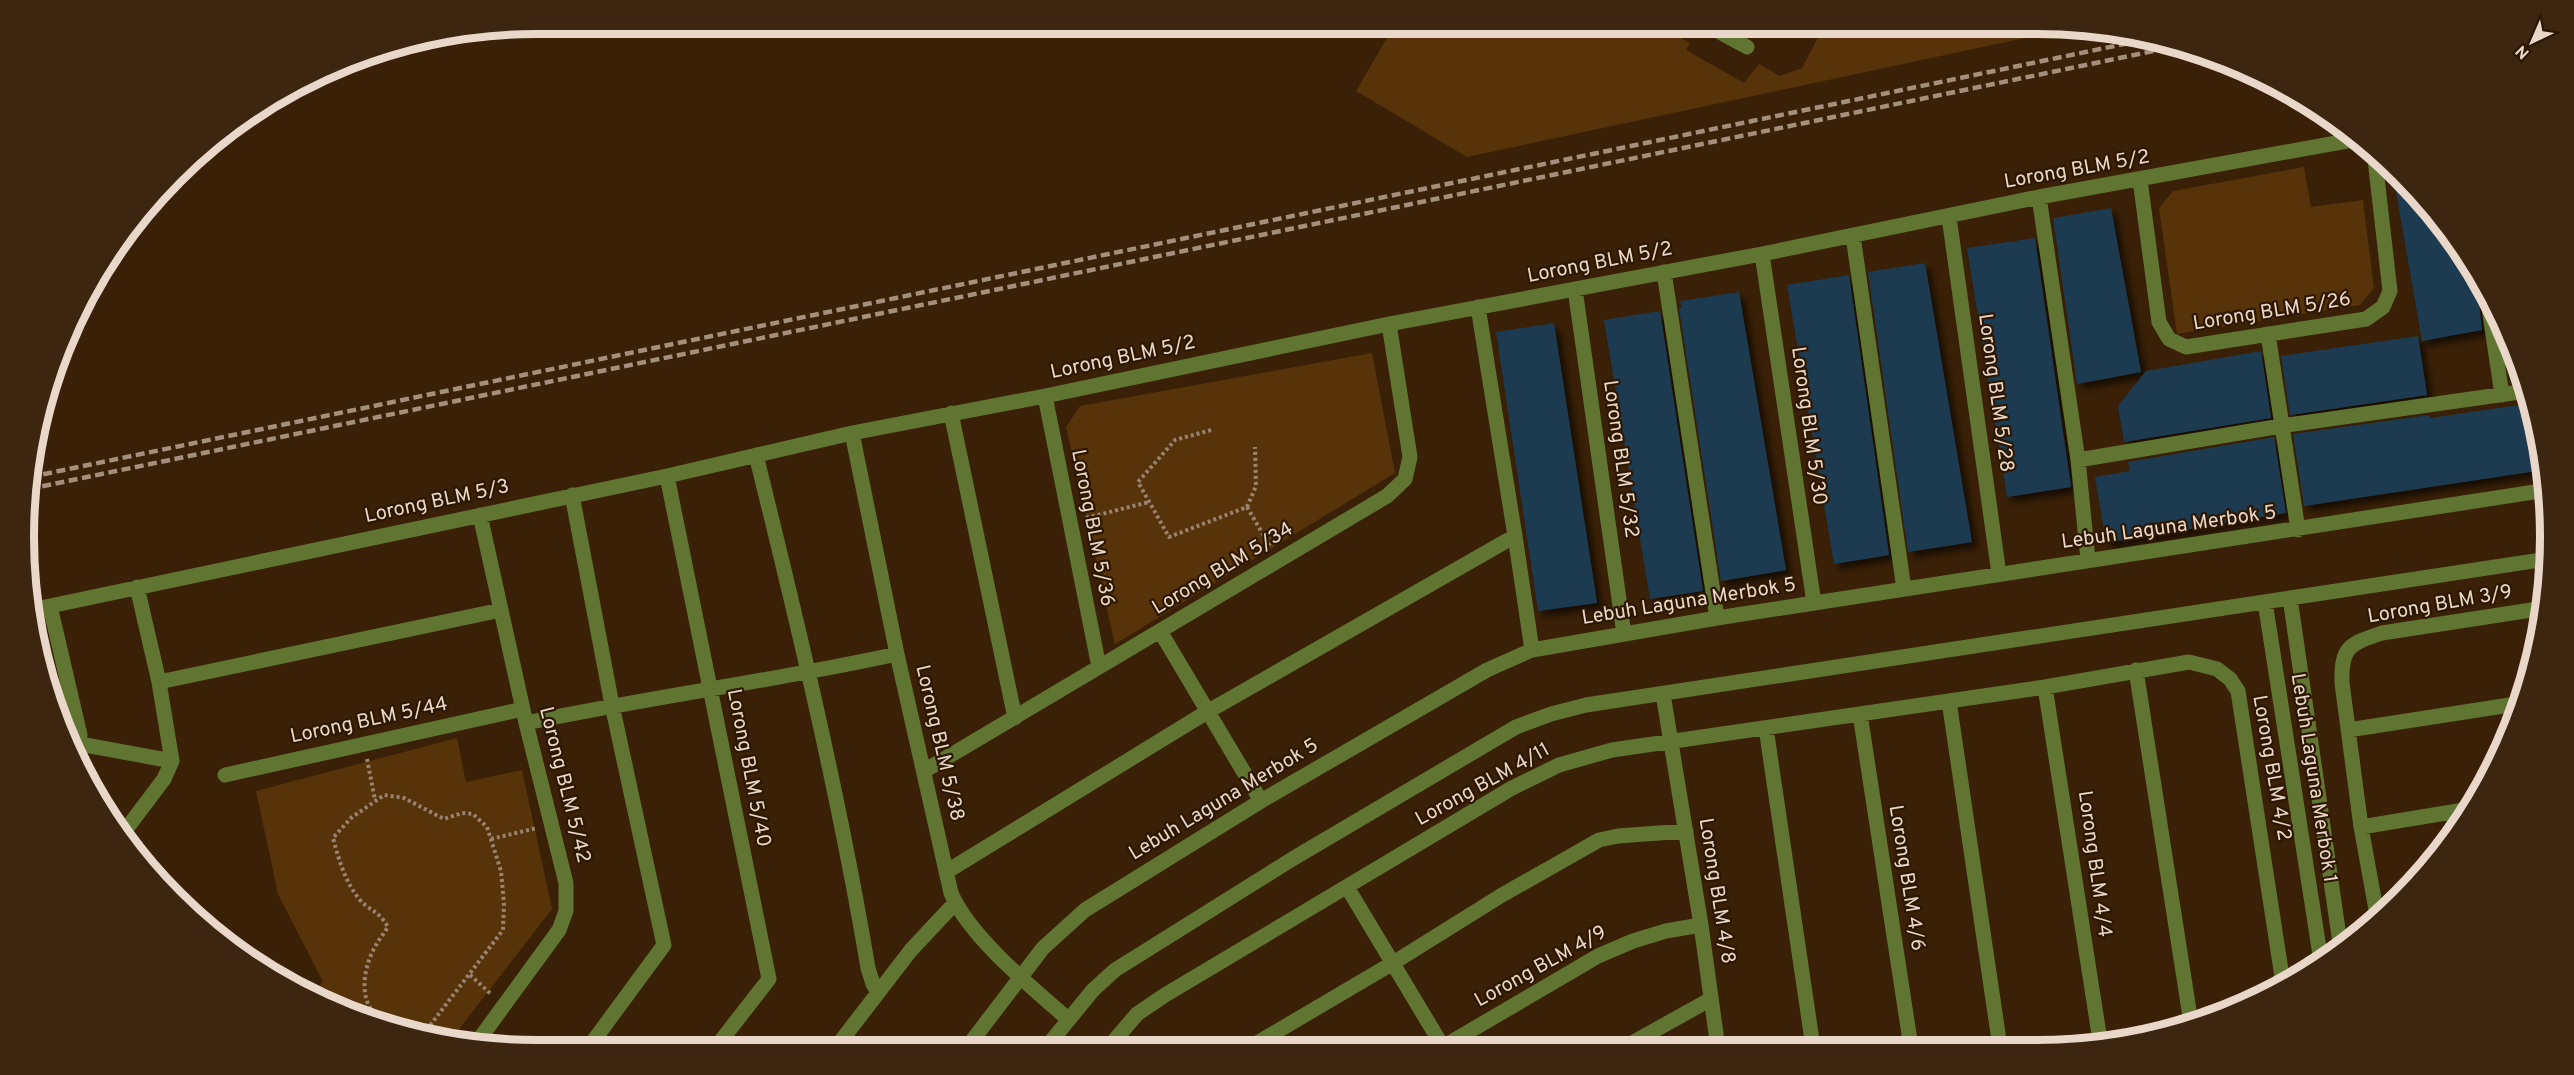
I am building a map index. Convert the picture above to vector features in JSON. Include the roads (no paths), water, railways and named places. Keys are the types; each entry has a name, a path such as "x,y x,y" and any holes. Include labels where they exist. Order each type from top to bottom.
{"street":[{"path":"1723,34 1747,47"},
{"name":"Lorong BLM 5/2","path":"852,433 1045,396 1389,324 1762,254 2039,197 2347,141"},
{"name":"Lorong BLM 5/26","path":"2139,180 2159,322 2169,339 2186,347 2366,319 2383,307 2390,291 2376,166"},
{"path":"2039,197 2078,460 2088,560"},
{"name":"Lorong BLM 5/28","path":"1949,217 1999,574"},
{"path":"1853,236 1904,589"},
{"name":"Lorong BLM 5/30","path":"1762,254 1814,603"},
{"path":"1664,272 1717,618"},
{"name":"Lorong BLM 5/32","path":"1575,289 1624,634"},
{"path":"1478,307 1532,650"},
{"path":"2491,322 2502,395"},
{"name":"Lorong BLM 5/34","path":"924,771 1387,496 1405,479 1410,457 1389,324"},
{"path":"2268,334 2298,530"},
{"path":"2078,460 2281,426 2518,392"},
{"name":"Lorong BLM 5/36","path":"1045,396 1099,667"},
{"path":"951,413 1015,718"},
{"name":"Lorong BLM 5/3","path":"40,608 667,476 852,433"},
{"name":"Lorong BLM 5/38","path":"852,433 897,654 955,903 1020,978 1068,1019"},
{"path":"756,455 809,673 843,827 868,968 878,992"},
{"name":"Lorong BLM 5/40","path":"667,476 769,979 722,1040"},
{"name":"Lebuh Laguna Merbok 5","path":"972,1040 1043,948 1085,910 1261,801 1487,670 1532,650 1717,618 2537,492"},
{"path":"572,495 612,705 664,945 594,1040"},
{"name":"Lorong BLM 5/42","path":"480,515 525,716 566,883 566,910 558,930 481,1037"},
{"path":"946,872 1207,712 1515,536"},
{"path":"1052,1040 1093,990 1115,970 1143,951 1294,858 1516,727 1551,714 1586,705 2539,560"},
{"path":"126,828 164,779 172,761 159,682 137,587"},
{"name":"Lebuh Laguna Merbok 1","path":"2290,598 2339,939"},
{"name":"Lebuh Laguna Merbok 1","path":"2265,602 2320,953"},
{"path":"50,606 80,735 79,743"},
{"path":"159,682 501,610"},
{"name":"Lorong BLM 3/9","path":"2348,730 2342,683 2342,662 2345,651 2358,641 2382,633 2534,610"},
{"path":"1160,630 1261,801"},
{"name":"Lorong BLM 5/44","path":"225,775 363,743 525,716 710,690 809,673 897,654"},
{"name":"Lorong BLM 4/2","path":"2045,687 2189,662 2205,664 2217,669 2238,691 2282,976"},
{"path":"2136,670 2190,1016"},
{"name":"Lorong BLM 4/11","path":"1115,1040 1137,1014 1164,995 1512,788 1559,765 1612,750 2045,687"},
{"name":"Lorong BLM 4/4","path":"2045,687 2099,1036"},
{"name":"Lorong BLM 4/8","path":"1663,694 1701,925 1717,1040"},
{"path":"1949,701 1999,1040"},
{"path":"2376,909 2361,827 2348,730 2511,705"},
{"name":"Lorong BLM 4/6","path":"1860,714 1910,1040"},
{"path":"1766,728 1812,1040"},
{"path":"81,747 172,761"},
{"path":"2361,827 2459,811"},
{"path":"2453,812 2454,818"},
{"path":"1262,1040 1502,895 1599,840 1618,836 1686,831"},
{"path":"1347,887 1437,1040"},
{"path":"842,1040 911,950 955,903"},
{"name":"Lorong BLM 4/9","path":"1456,1040 1598,956 1644,938 1701,925"},
{"path":"1638,1040 1712,999"}],"railway":[{"path":"39,475 2129,43"},
{"path":"38,487 2159,50"}]}
